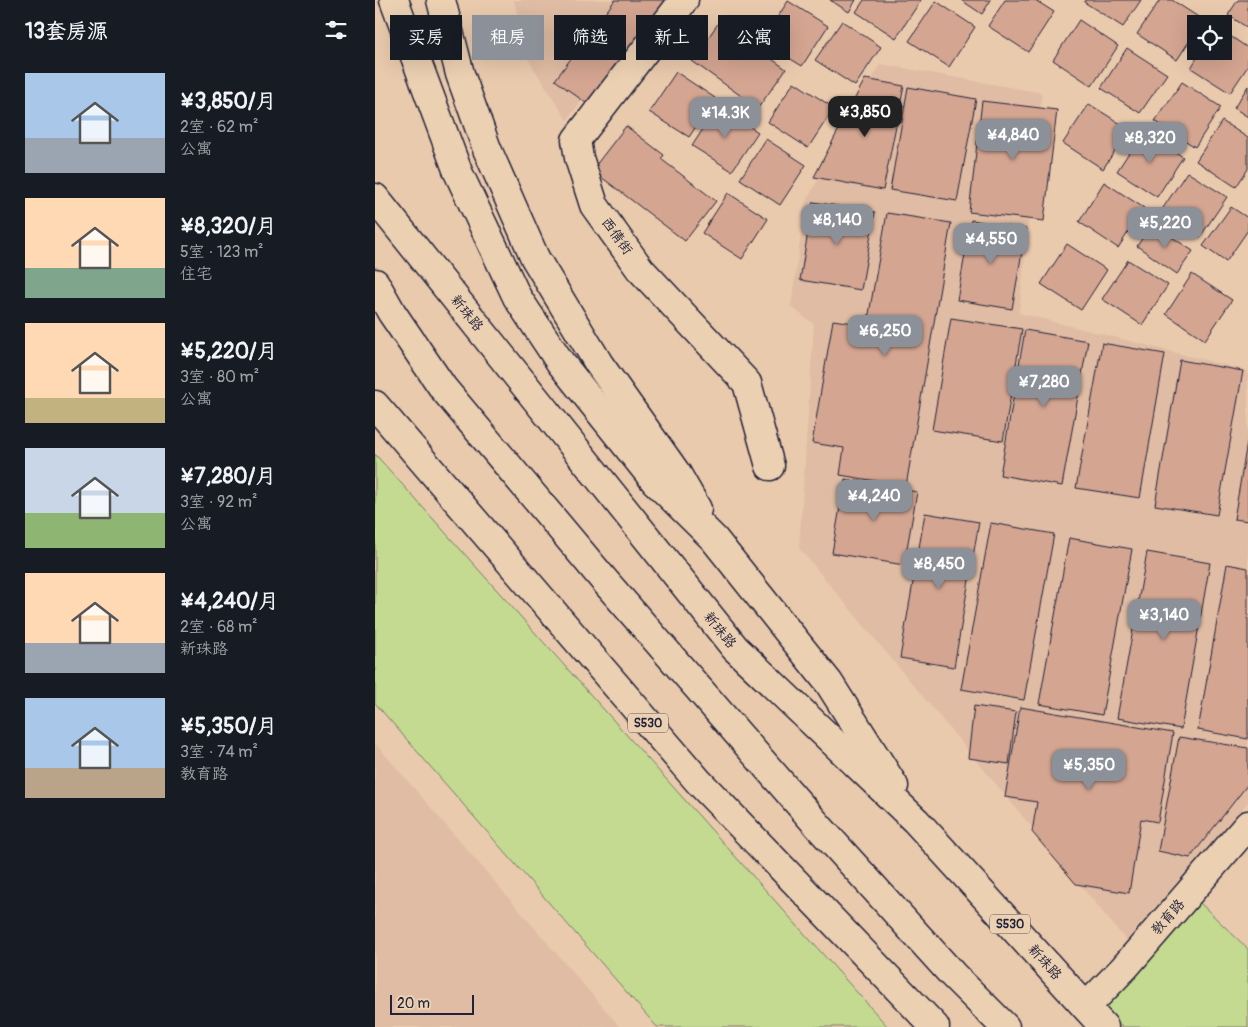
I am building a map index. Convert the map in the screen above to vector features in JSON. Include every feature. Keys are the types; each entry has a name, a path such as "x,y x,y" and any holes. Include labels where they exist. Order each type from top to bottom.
{"main road":[{"path":"395,0 458,172 517,296 560,362 655,481 714,539 829,683 916,821"},
{"path":"441,0 459,74 481,132 535,258 599,364 677,474 714,539"},
{"name":"西倩街","path":"684,0 576,140 579,158 594,205 640,269 747,383 770,466"},
{"name":"新珠路","path":"375,198 735,648 916,821 1095,1017"},
{"path":"375,283 391,313 443,388 604,580 820,828 953,975 1005,1027"},
{"name":"S530","path":"375,405 699,782 935,1027"},
{"name":"教育路","path":"1095,1017 1124,968 1248,825"}],"shaded area":[{"path":"514,0 660,0 648,15 636,15 636,31 626,44 626,15 554,15 554,60 614,60 567,120 529,60 544,60 544,15 518,15"},
{"path":"880,64 1042,93 1019,313 1248,371 1248,802 1126,940 799,548 814,324 791,307 805,204"},
{"path":"375,743 620,1027 375,1027"}],"green space":[{"path":"375,454 888,1027 657,1027 375,703"},
{"path":"1200,903 1248,949 1248,1027 1123,1027 1103,1008"}],"building":[{"path":"615,0 675,0 664,15 636,15 636,52 594,109 555,80 570,60 626,60 626,15 604,15"},
{"path":"830,0 856,0 849,12"},
{"path":"864,0 921,0 896,38 856,12"},
{"path":"961,0 991,0 982,14"},
{"path":"1005,0 1035,0 1054,12 1028,52 988,26"},
{"path":"1085,0 1141,0 1123,27 1084,2"},
{"path":"1160,0 1172,0 1195,15 1187,15 1187,45 1177,60 1137,34"},
{"path":"1238,0 1248,0 1248,28 1232,18 1232,15 1228,15"},
{"path":"788,1 828,26 802,66 790,58 790,15 779,15"},
{"path":"936,1 975,27 949,67 909,41"},
{"path":"1079,20 1118,46 1092,86 1053,60"},
{"path":"842,21 881,47 855,86 815,60"},
{"path":"718,23 718,60 773,60 786,69 758,108 692,61 708,60 708,38"},
{"path":"1232,37 1248,48 1248,66 1230,93 1191,68 1196,60 1232,60"},
{"path":"1127,48 1167,74 1140,113 1101,88"},
{"path":"676,72 715,98 689,137 649,112"},
{"path":"865,79 904,86 883,190 814,177"},
{"path":"794,82 834,108 808,148 768,122"},
{"path":"1182,82 1221,107 1195,147 1155,121"},
{"path":"1248,86 1248,117 1234,108"},
{"path":"908,87 976,99 957,201 890,190"},
{"path":"982,101 1057,110 1044,221 969,212"},
{"path":"1089,104 1129,129 1103,169 1063,143"},
{"path":"718,106 758,132 732,171 692,146"},
{"path":"1222,121 1248,138 1248,169 1236,187 1196,161"},
{"path":"626,126 664,155 661,159 716,201 685,241 592,170"},
{"path":"1143,131 1183,157 1157,197 1117,171"},
{"path":"766,139 806,165 780,205 740,179"},
{"path":"1187,172 1227,197 1200,237 1161,211"},
{"path":"1104,182 1144,208 1118,248 1079,222"},
{"path":"728,193 768,219 742,259 702,233"},
{"path":"813,202 875,212 861,290 800,280"},
{"path":"1231,207 1248,218 1248,230 1226,262 1203,246"},
{"path":"887,213 951,223 906,486 840,475 844,448 812,443 833,320 867,325"},
{"path":"971,220 1026,229 1012,309 957,300"},
{"path":"1152,224 1193,251 1177,274 1137,246"},
{"path":"1067,244 1107,270 1081,310 1041,284"},
{"path":"1128,260 1168,285 1142,325 1102,299"},
{"path":"1192,274 1232,300 1205,340 1166,314"},
{"path":"951,318 1022,329 1003,441 932,430"},
{"path":"1025,330 1088,341 1062,486 1000,475"},
{"path":"1102,343 1165,354 1140,498 1076,488"},
{"path":"1180,360 1243,371 1217,515 1155,505"},
{"path":"1248,437 1248,521 1234,519"},
{"path":"845,479 917,492 904,565 832,553"},
{"path":"925,513 979,522 954,667 900,658"},
{"path":"991,523 1054,534 1024,700 961,689"},
{"path":"1069,538 1132,549 1102,715 1039,704"},
{"path":"1147,552 1210,563 1181,729 1117,718"},
{"path":"1227,564 1248,568 1248,739 1198,730"},
{"path":"974,706 1016,712 1009,764 968,758"},
{"path":"1020,707 1173,733 1158,822 1141,819 1129,893 1076,884 1032,832 1037,802 1005,797"},
{"path":"1179,737 1248,748 1248,784 1190,858 1158,851"}]}
